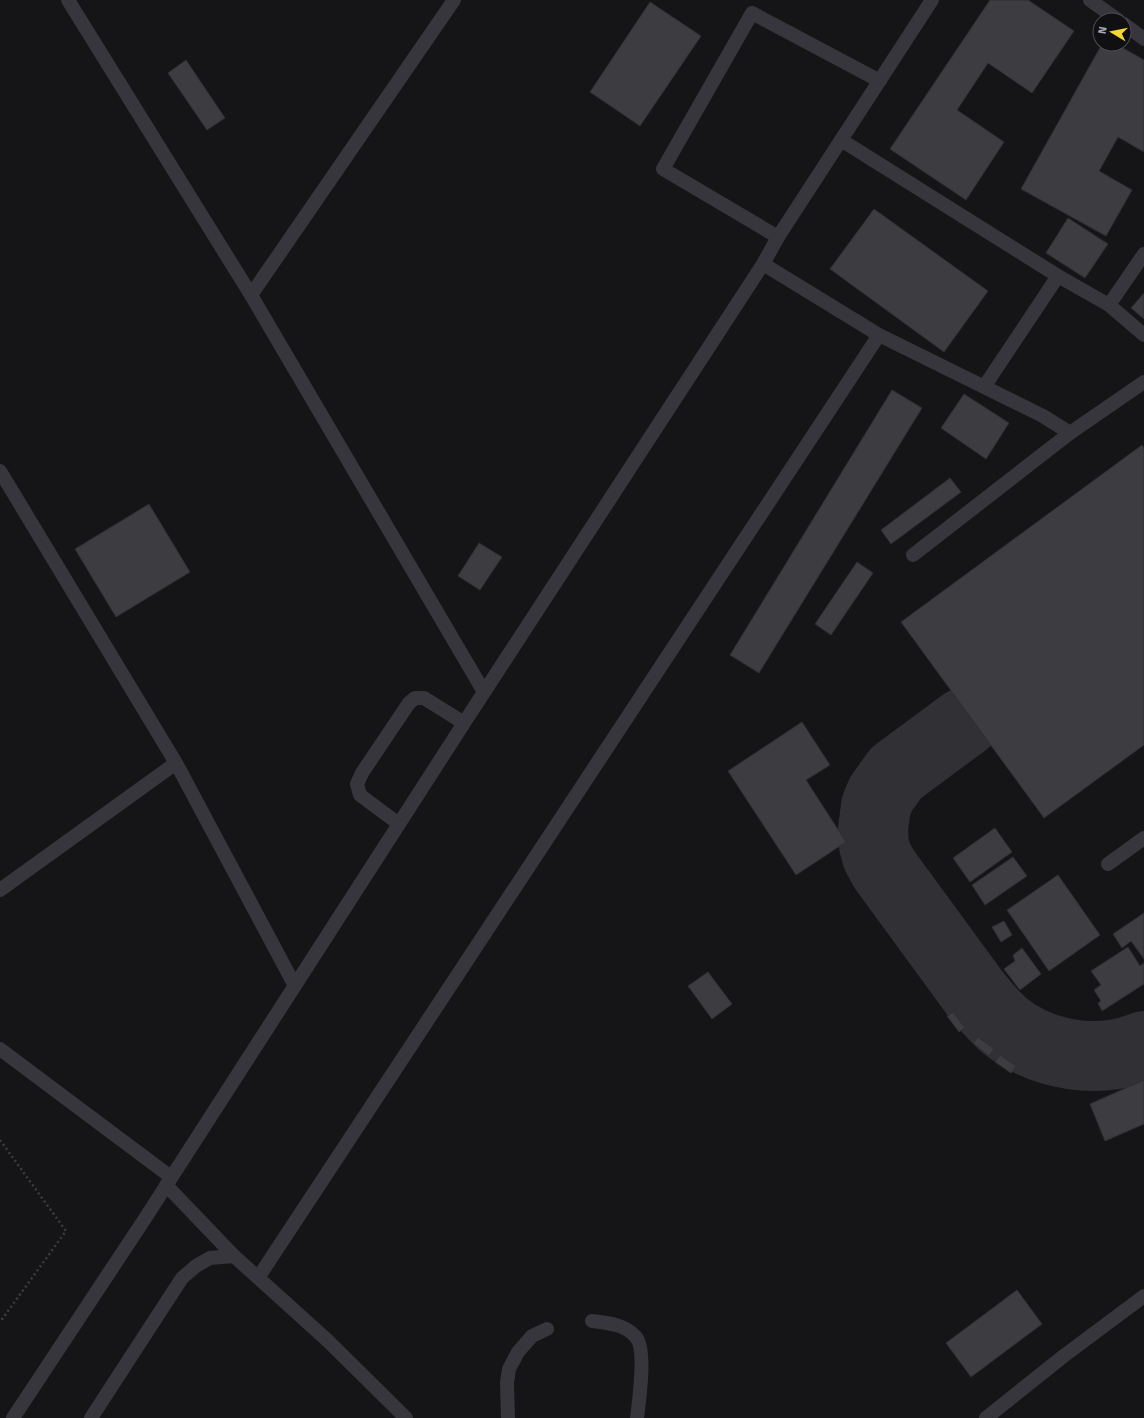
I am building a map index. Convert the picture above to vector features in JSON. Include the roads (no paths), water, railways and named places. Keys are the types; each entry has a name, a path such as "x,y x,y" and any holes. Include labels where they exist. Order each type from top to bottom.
{"lane":[{"path":"68,0 251,295 484,692"},
{"path":"251,295 454,0"},
{"path":"13,1418 763,264 778,237 932,0"},
{"path":"1090,0 1107,12"},
{"path":"778,237 663,169 752,13 880,81"},
{"path":"1132,30 1144,39"},
{"path":"841,140 1058,276 1109,305 1144,335"},
{"path":"1109,305 1144,254"},
{"path":"763,264 879,335 1043,416 1070,433"},
{"path":"984,388 1058,276"},
{"path":"258,1278 879,335"},
{"path":"913,555 1070,433 1144,382"},
{"path":"0,470 176,763 295,986"},
{"path":"399,824 360,795 357,784 362,773 409,703 415,698 424,698 464,723"},
{"path":"0,890 176,763"},
{"path":"1108,864 1144,838"},
{"path":"0,1049 168,1181 234,1256 327,1340 406,1418"},
{"path":"91,1418 182,1278 196,1266 210,1258 234,1256"},
{"path":"986,1418 1065,1355 1144,1296"},
{"path":"592,1321 610,1323 625,1328 636,1336 641,1349 641,1380 637,1418"},
{"path":"508,1418 507,1384 509,1369 518,1352 532,1336 547,1329"}]}
